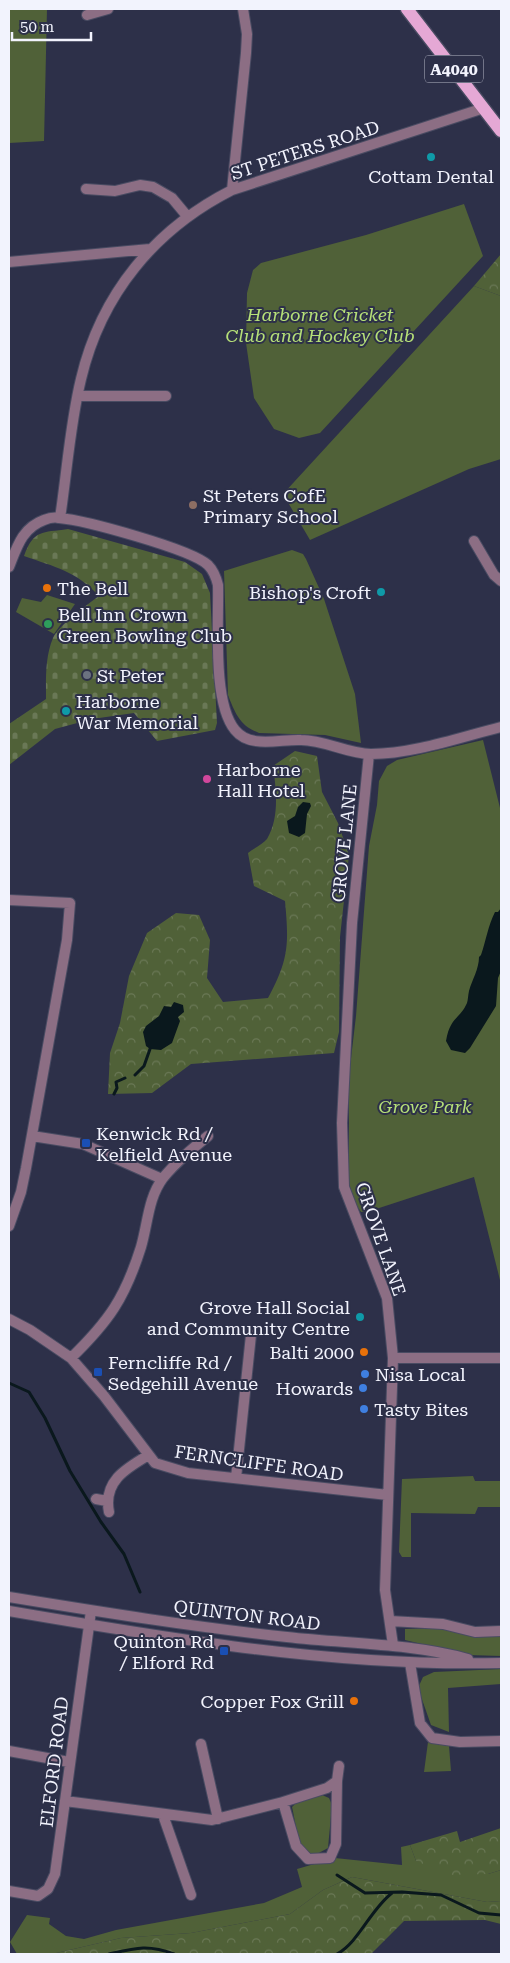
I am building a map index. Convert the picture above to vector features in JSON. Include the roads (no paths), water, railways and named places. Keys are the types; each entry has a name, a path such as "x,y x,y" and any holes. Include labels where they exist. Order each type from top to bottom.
{"main road":[{"name":"A4040","path":"407,9 501,131"}],"street":[{"path":"87,15 108,9"},
{"path":"232,190 247,34 243,9"},
{"name":"ST PETERS ROAD","path":"60,518 78,396 86,361 97,331 126,278 167,232 208,202 232,190 484,108"},
{"path":"86,189 115,191 140,185 154,187 172,198 187,216"},
{"path":"9,262 150,249"},
{"path":"78,396 166,396"},
{"path":"9,567 24,533 43,520 60,518 166,545 200,560 214,572 218,585 221,693 225,712 236,731 245,738 257,741 316,741 369,754 395,753 501,727"},
{"path":"474,541 494,575 501,581"},
{"name":"GROVE LANE","path":"369,754 352,923 344,1040 342,1123 344,1187 387,1298 392,1358 385,1590 393,1645"},
{"path":"9,900 70,903 67,940 32,1136 21,1192 9,1226"},
{"path":"32,1136 83,1144 162,1179"},
{"path":"71,1358 105,1324 127,1286 142,1245 151,1201 162,1179 208,1136"},
{"name":"FERNCLIFFE ROAD","path":"9,1318 71,1358 104,1396 155,1463 188,1473 388,1495"},
{"path":"236,1478 251,1335"},
{"path":"392,1358 501,1358"},
{"path":"109,1512 102,1500 118,1475 148,1456"},
{"name":"QUINTON ROAD","path":"9,1597 91,1611 226,1630 376,1645 393,1645 482,1663"},
{"name":"QUINTON ROAD","path":"9,1611 90,1625 258,1649 413,1664 501,1663"},
{"name":"ELFORD ROAD","path":"9,1891 38,1896 48,1889 56,1874 69,1762 91,1611"},
{"path":"390,1621 443,1624 475,1632 501,1631"},
{"path":"375,1661 376,1645"},
{"path":"418,1649 420,1657 413,1664 420,1724 432,1738 460,1742 501,1741"},
{"path":"201,1744 218,1819"},
{"path":"9,1751 69,1762"},
{"path":"283,1802 300,1851 308,1859 330,1858 336,1844 339,1766"},
{"path":"65,1801 163,1815 218,1819 327,1788 337,1781"},
{"path":"163,1815 191,1895"}],"waterway":[{"path":"135,1075 144,1066 150,1049"},
{"path":"114,1094 117,1088 116,1082 125,1078"},
{"path":"9,1383 29,1392 45,1418 70,1471 101,1522 124,1554 140,1592"},
{"path":"337,1875 365,1893 402,1892 441,1895 479,1913 501,1915"},
{"path":"337,1954 352,1942 377,1908 392,1893"},
{"path":"109,1954 142,1948 157,1949 174,1954"}],"place":[{"name":"Cottam Dental","path":"431,157"},
{"name":"St Peters CofE Primary School","path":"193,505"},
{"name":"The Bell","path":"47,588"},
{"name":"Bishop's Croft","path":"381,592"},
{"name":"Bell Inn Crown Green Bowling Club","path":"48,624"},
{"name":"St Peter","path":"87,675"},
{"name":"Harborne War Memorial","path":"66,711"},
{"name":"Harborne Hall Hotel","path":"207,779"},
{"name":"Kenwick Rd / Kelfield Avenue","path":"86,1143"},
{"name":"Grove Hall Social and Community Centre","path":"360,1317"},
{"name":"Balti 2000","path":"364,1352"},
{"name":"Ferncliffe Rd / Sedgehill Avenue","path":"98,1372"},
{"name":"Nisa Local","path":"365,1374"},
{"name":"Howards","path":"363,1388"},
{"name":"Tasty Bites","path":"364,1409"},
{"name":"Quinton Rd / Elford Rd","path":"224,1651"},
{"name":"Copper Fox Grill","path":"354,1701"}],"park label":[{"name":"Harborne Cricket Club and Hockey Club","path":"320,324"},
{"name":"Grove Park","path":"425,1106"}]}
